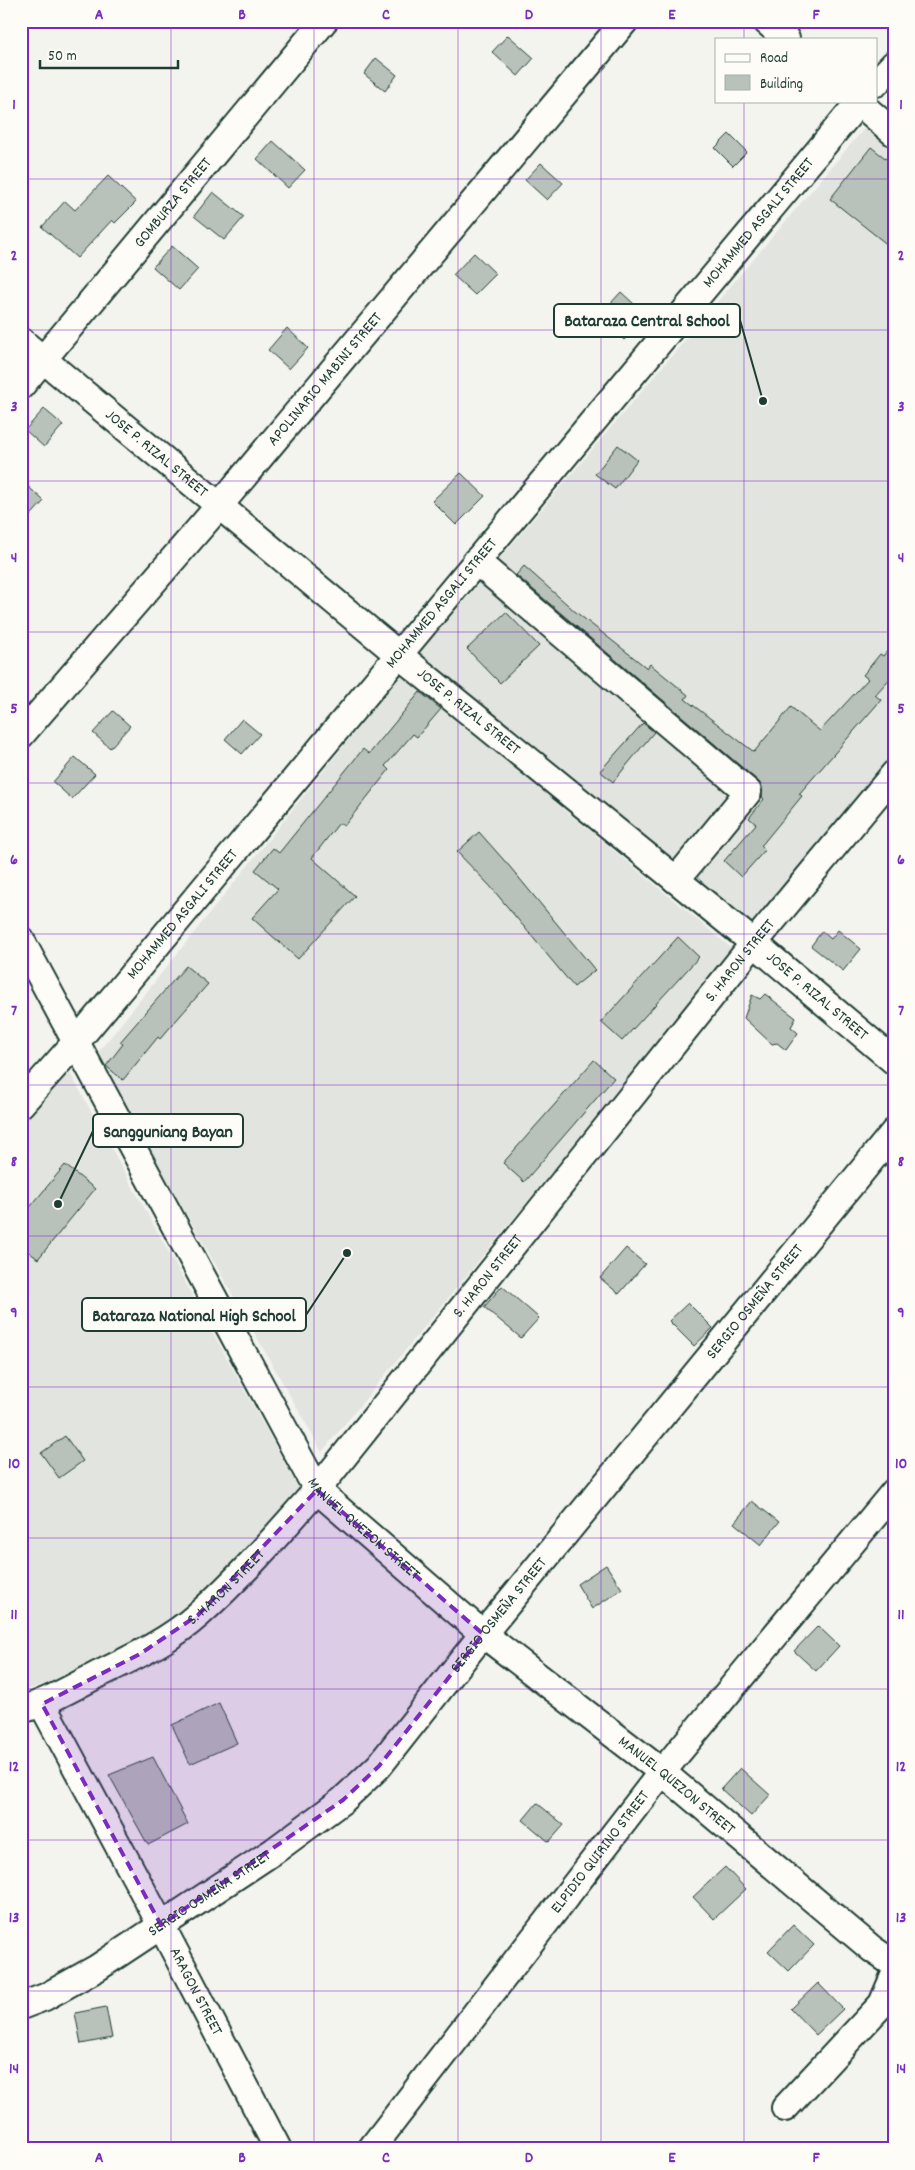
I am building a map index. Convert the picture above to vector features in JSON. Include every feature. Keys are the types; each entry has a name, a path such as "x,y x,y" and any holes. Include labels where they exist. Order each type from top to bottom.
{"street":[{"name":"GOMBURZA STREET","path":"21,386 324,21"},
{"name":"APOLINARIO MABINI STREET","path":"21,735 219,506 624,21"},
{"path":"766,21 785,38"},
{"path":"878,81 894,64"},
{"path":"858,102 894,133"},
{"name":"MOHAMMED ASGALI STREET","path":"21,1104 77,1041 858,102"},
{"name":"JOSE P. RIZAL STREET","path":"21,341 44,358 398,655 754,943 894,1061"},
{"path":"476,561 748,792 676,880"},
{"name":"S. HARON STREET","path":"32,1707 140,1654 198,1615 266,1547 316,1490 754,943 894,774"},
{"name":"MANUEL QUEZON STREET","path":"21,940 77,1041 316,1490 483,1634 662,1772 872,1949 894,1964"},
{"name":"SERGIO OSMEÑA STREET","path":"21,2006 46,1996 88,1972 274,1851 343,1800 379,1766 483,1634 894,1132"},
{"name":"ELPIDIO QUIRINO STREET","path":"371,2149 662,1772 894,1492"},
{"name":"ARAGON STREET","path":"32,1707 161,1926 278,2149"},
{"path":"785,2108 882,2004 894,1976"}],"highlighted area":[{"path":"317,1490 483,1634 379,1766 343,1800 161,1925 42,1704 140,1654 198,1615"}],"shaded area":[{"path":"867,125 894,149 894,751 750,929 419,654"},
{"path":"401,674 734,950 322,1452 96,1055"},
{"path":"67,1067 301,1493 172,1620 66,1677 21,1692 21,1119"}],"building":[{"path":"508,35 534,58 518,76 492,52"},
{"path":"376,58 397,75 385,91 364,74"},
{"path":"729,134 747,152 733,166 715,148"},
{"path":"273,141 305,170 288,188 257,159"},
{"path":"871,147 894,165 894,250 830,199"},
{"path":"541,163 563,183 547,200 525,180"},
{"path":"108,176 136,202 115,223 112,220 77,258 42,227 65,201 75,210"},
{"path":"213,192 244,217 224,240 194,216"},
{"path":"172,246 198,269 179,290 153,267"},
{"path":"474,253 496,274 475,295 453,275"},
{"path":"621,292 647,316 624,340 599,316"},
{"path":"287,328 308,348 289,369 268,350"},
{"path":"44,409 63,425 44,447 25,430"},
{"path":"618,445 637,460 615,489 595,474"},
{"path":"461,473 485,496 456,525 432,501"},
{"path":"21,480 44,501 21,526"},
{"path":"524,566 577,613 647,668 650,664 688,695 685,699 754,752 791,707 820,731 868,679 863,675 880,654 883,656 894,643 894,674 875,695 881,700 799,794 802,796 761,846 765,850 741,877 724,861 756,824 749,818 764,799 762,797 762,787 758,781 516,575"},
{"path":"506,612 539,646 500,683 467,649"},
{"path":"420,692 441,709 417,737 413,734 385,766 389,770 344,826 339,823 312,858 355,896 298,959 252,918 278,889 255,870 273,848 279,853 363,749 369,754"},
{"path":"113,711 130,726 110,748 93,733"},
{"path":"242,719 260,734 242,754 225,739"},
{"path":"643,723 654,732 613,782 600,771"},
{"path":"75,757 95,774 72,799 53,782"},
{"path":"479,832 595,970 574,987 490,886 457,852"},
{"path":"838,930 861,949 843,971 811,946 822,931 831,939"},
{"path":"678,937 699,957 622,1041 601,1022"},
{"path":"186,966 208,984 160,1039 158,1037 123,1080 106,1066 123,1044 120,1042"},
{"path":"765,994 796,1018 791,1027 798,1033 786,1050 777,1043 772,1044 744,1018 752,995 760,999"},
{"path":"594,1060 614,1078 524,1182 503,1163"},
{"path":"65,1165 95,1189 38,1259 21,1246 21,1218"},
{"path":"626,1248 645,1264 619,1294 600,1278"},
{"path":"502,1286 539,1318 521,1338 484,1307"},
{"path":"688,1303 713,1328 694,1346 669,1321"},
{"path":"65,1436 83,1461 59,1478 41,1453"},
{"path":"752,1501 779,1522 761,1545 734,1523"},
{"path":"606,1565 622,1589 592,1609 577,1584"},
{"path":"818,1626 839,1646 816,1671 794,1651"},
{"path":"219,1703 237,1743 190,1764 172,1725"},
{"path":"153,1757 188,1824 148,1845 109,1775"},
{"path":"740,1768 770,1795 751,1816 721,1789"},
{"path":"537,1803 564,1825 549,1842 523,1820"},
{"path":"725,1867 746,1889 714,1919 693,1897"},
{"path":"793,1925 814,1945 789,1971 768,1951"},
{"path":"818,1983 843,2009 816,2035 791,2009"},
{"path":"106,2007 112,2038 81,2044 75,2013"}],"place":[{"name":"Bataraza Central School","path":"763,401"},
{"name":"Sangguniang Bayan","path":"58,1204"},
{"name":"Bataraza National High School","path":"347,1253"}]}
